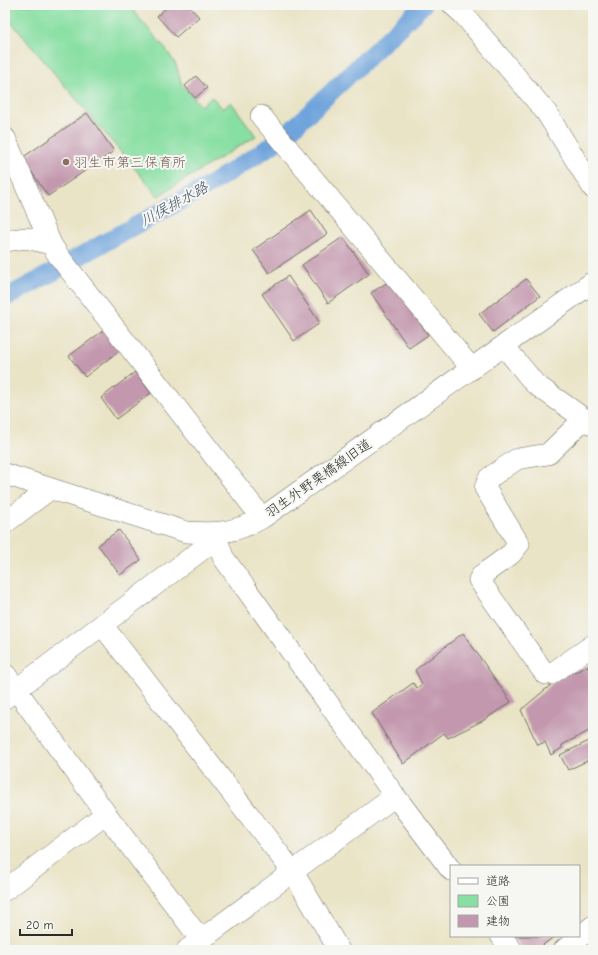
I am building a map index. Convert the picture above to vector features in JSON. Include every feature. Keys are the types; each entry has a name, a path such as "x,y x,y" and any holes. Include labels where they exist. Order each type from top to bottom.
{"street":[{"path":"453,5 463,14 546,112 593,188"},
{"path":"261,116 472,369"},
{"path":"5,138 59,256 262,518"},
{"path":"5,241 26,238 59,256"},
{"name":"羽生外野栗橋線旧道","path":"5,474 162,526 186,532 215,534 234,531 262,518 593,282"},
{"path":"504,346 535,384 589,422 548,454 512,461 488,478 484,488 520,544 511,554 482,575 479,580 545,674 551,674 593,644"},
{"path":"5,523 50,489"},
{"path":"215,534 204,548 102,626 9,688 106,814 194,945 395,796"},
{"path":"215,534 224,557 395,796 450,869"},
{"path":"102,626 293,872 338,950"},
{"path":"5,890 106,814"},
{"path":"580,937 593,926"},
{"path":"502,937 512,950"},
{"path":"564,950 580,937"}],"green space":[{"path":"5,5 140,5 134,12 165,48 176,65 182,85 201,106 212,97 223,109 231,102 256,136 158,196 5,15"}],"building":[{"path":"169,5 188,5 199,17 176,37 157,16"},
{"path":"196,76 207,88 195,98 185,86"},
{"path":"87,113 114,151 48,196 22,158"},
{"path":"311,210 327,234 269,273 253,250"},
{"path":"343,237 369,274 328,303 302,265"},
{"path":"288,276 320,323 294,341 262,294"},
{"path":"526,279 540,296 493,332 479,314"},
{"path":"391,280 428,335 409,348 371,293"},
{"path":"104,330 120,350 85,377 69,356"},
{"path":"135,372 151,393 116,419 101,398"},
{"path":"119,530 141,560 120,575 98,545"},
{"path":"463,633 511,702 484,720 448,738 444,733 403,764 372,713 413,683 417,688 422,684 415,670"},
{"path":"593,658 593,729 562,745 562,748 551,755 545,742 538,745 521,710 571,668 575,672 590,665 590,660"},
{"path":"593,739 593,758 568,770 560,755"},
{"path":"512,937 554,937 536,950 523,950"}],"waterway":[{"name":"川俣排水路","path":"288,133 423,5"},
{"name":"川俣排水路","path":"71,261 206,187 274,144"},
{"name":"川俣排水路","path":"5,298 57,270"}],"place":[{"name":"羽生市第三保育所","path":"66,162"}]}
